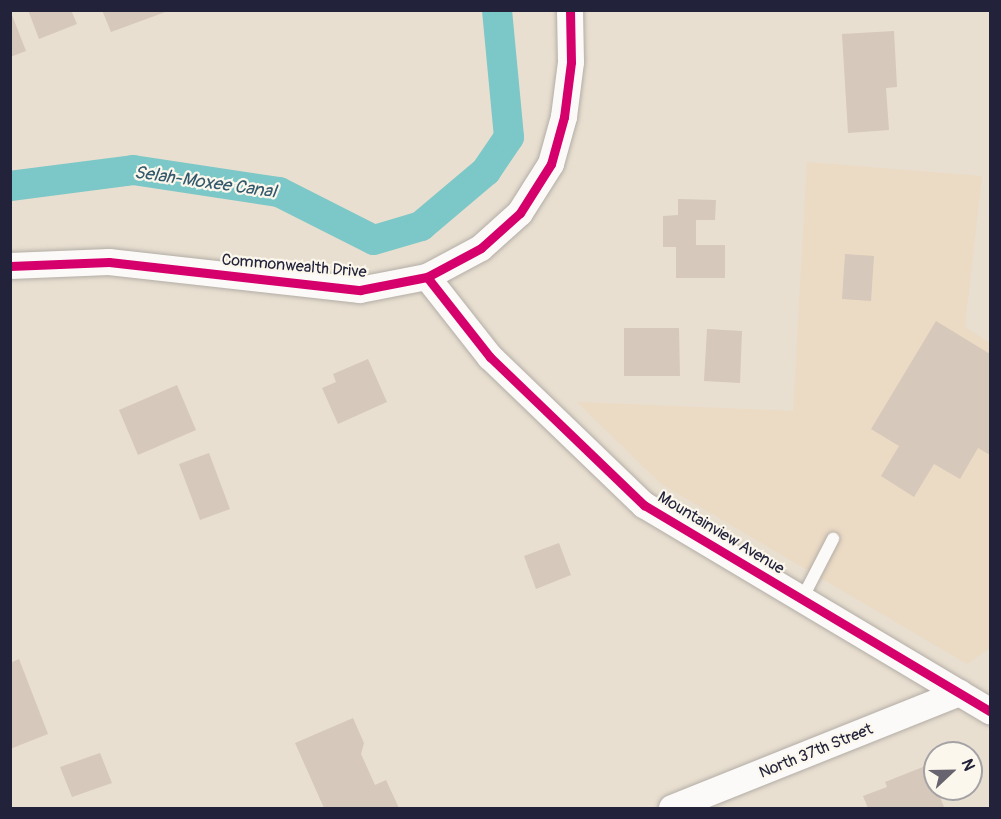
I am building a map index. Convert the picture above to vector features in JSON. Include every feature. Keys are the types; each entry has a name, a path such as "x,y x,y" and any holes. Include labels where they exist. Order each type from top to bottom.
{"street":[{"name":"Commonwealth Drive","path":"10,266 109,262 360,290 427,277 481,248 520,213 551,164 564,117 571,63 570,10"},
{"name":"Mountainview Avenue","path":"427,277 490,357 644,505 990,711"},
{"name":"North 37th Street","path":"672,808 960,693"}],"lane":[{"path":"802,599 833,538"}],"shaded area":[{"path":"807,162 982,176 965,327 990,343 990,648 967,664 661,484 577,402 793,411"}],"building":[{"path":"10,10 26,51 10,57"},
{"path":"28,10 71,10 77,24 39,39"},
{"path":"102,10 168,10 168,11 111,32"},
{"path":"894,31 897,87 886,88 889,130 848,133 842,34"},
{"path":"678,199 716,200 715,220 696,220 696,245 725,245 725,278 676,278 676,247 663,247 663,216 678,215"},
{"path":"845,254 874,256 871,301 842,299"},
{"path":"936,321 990,354 990,455 978,448 960,479 934,464 914,497 881,476 899,446 871,429"},
{"path":"624,328 679,328 680,376 624,376"},
{"path":"707,329 742,331 740,383 704,381"},
{"path":"368,359 387,402 338,424 322,388 336,382 333,374"},
{"path":"177,385 196,430 138,455 119,410"},
{"path":"209,453 230,509 200,520 179,464"},
{"path":"559,543 571,575 536,589 524,556"},
{"path":"19,659 48,734 10,749 10,663"},
{"path":"353,718 364,743 361,754 375,785 386,780 399,808 324,808 295,743"},
{"path":"100,753 112,783 72,797 60,767"},
{"path":"923,767 923,801 942,801 944,807 868,808 863,796 887,787 885,782"}],"waterway":[{"name":"Selah-Moxee Canal","path":"10,186 133,170 279,192 374,240 421,226 486,171 509,137 497,10"}],"cycle path":[{"path":"10,266 109,262 360,290 427,277 481,248 520,213 551,164 564,117 571,62 570,10"},
{"path":"427,277 490,357 644,505 990,711"}]}
